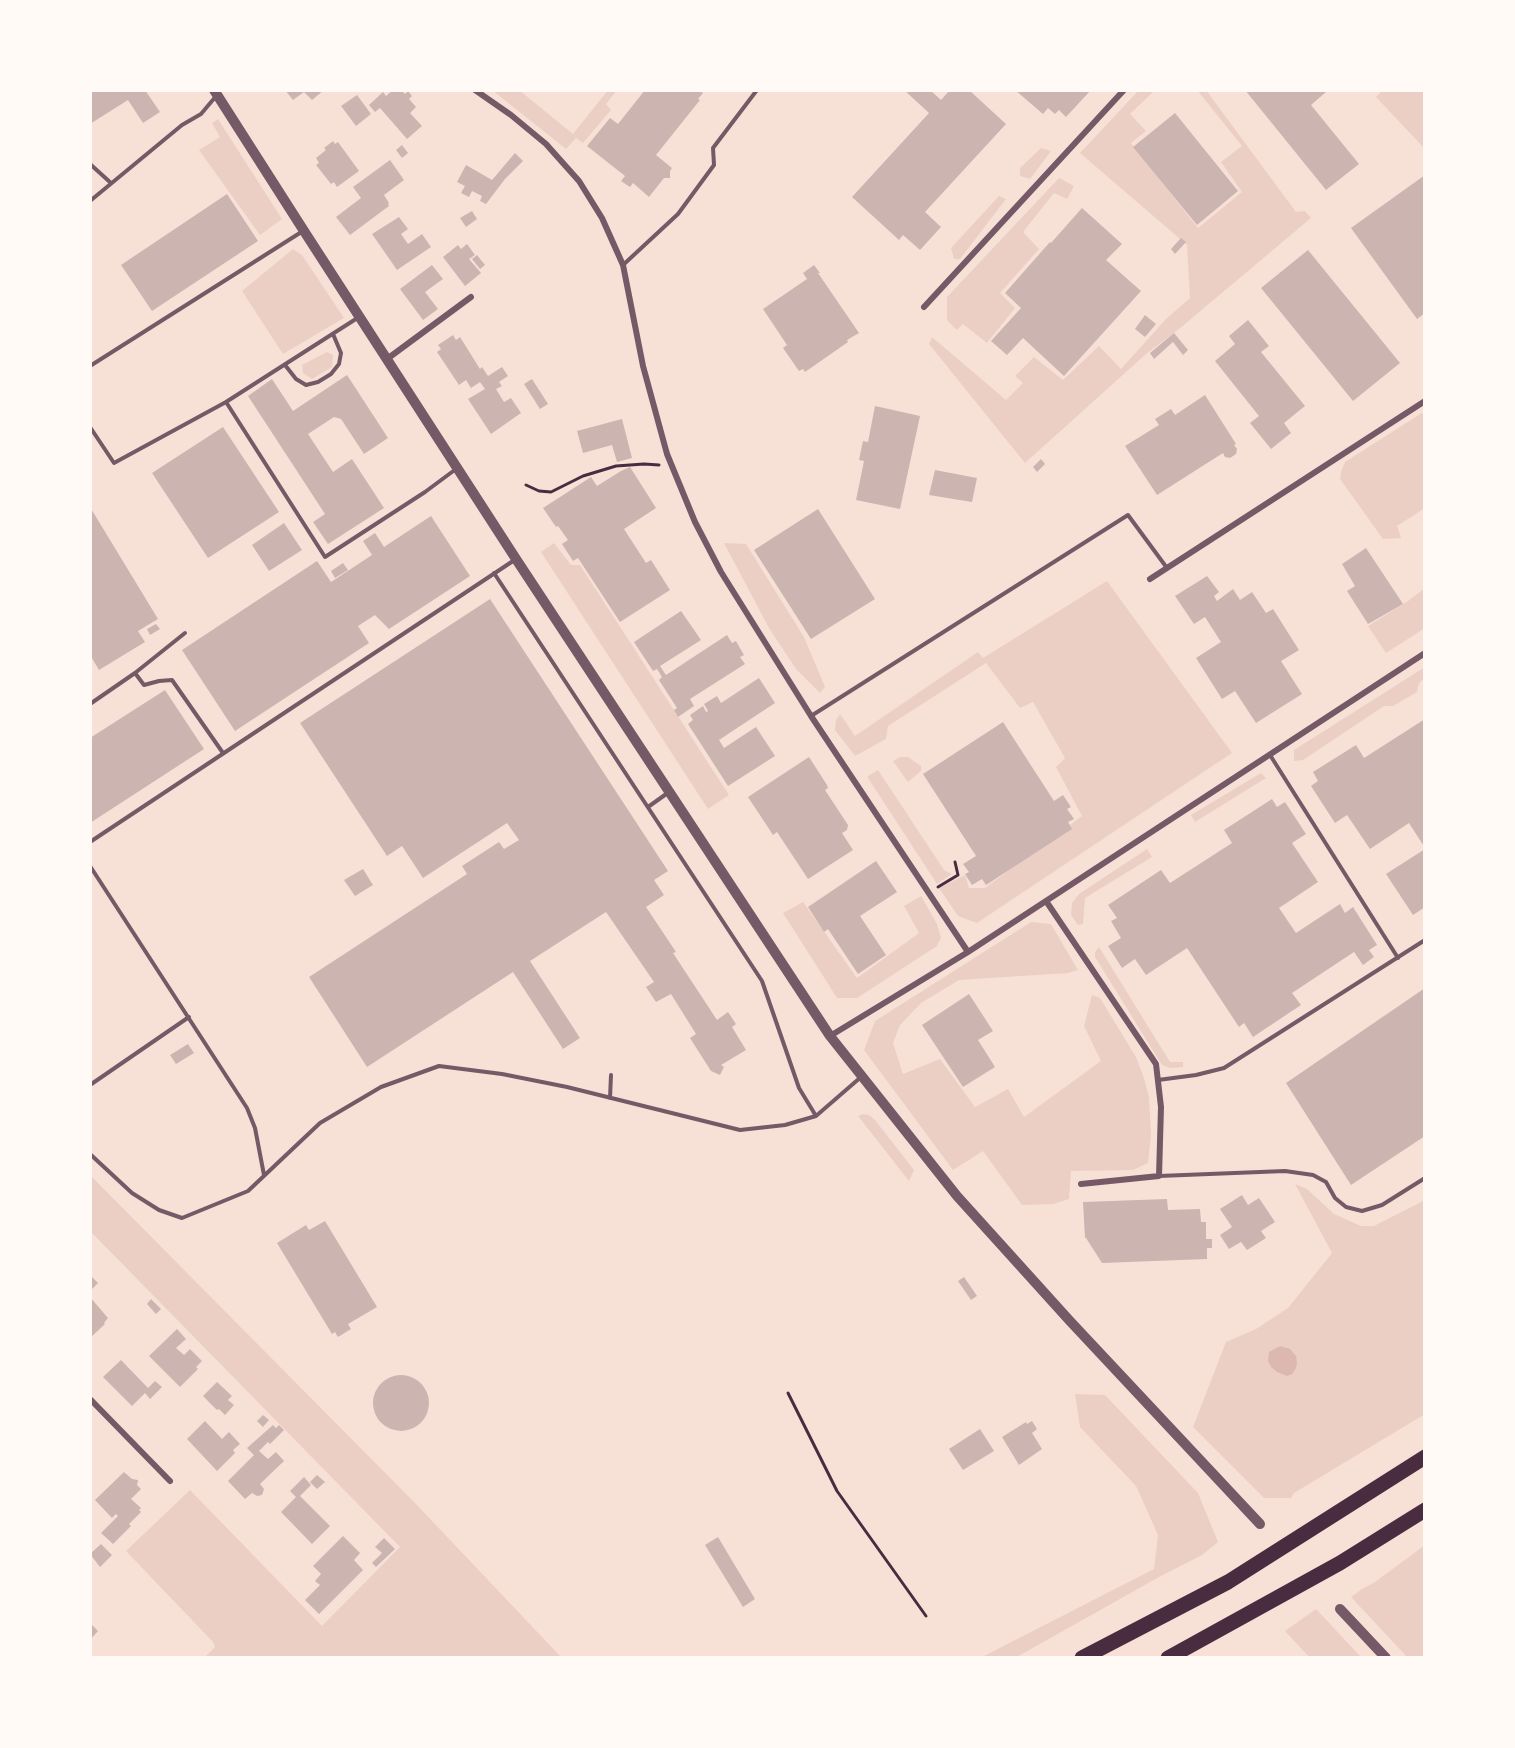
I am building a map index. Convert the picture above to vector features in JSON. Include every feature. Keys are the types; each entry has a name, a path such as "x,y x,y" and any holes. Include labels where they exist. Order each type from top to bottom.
{"highway":[{"path":"1082,1658 1228,1582 1425,1457"},
{"path":"1168,1658 1340,1563 1425,1510"}],"street":[{"path":"475,90 511,115 546,144 579,181 602,218 623,265 643,366 667,454 695,522 721,572 812,716 968,952"},
{"path":"924,307 1124,90"},
{"path":"216,92 516,559 830,1036 957,1196 1069,1320 1260,1524"},
{"path":"387,359 471,297"},
{"path":"1150,579 1425,401"},
{"path":"830,1036 968,952 1425,653"},
{"path":"1046,901 1156,1064 1158,1080 1161,1107 1159,1176 1081,1184"},
{"path":"90,1399 170,1481"},
{"path":"1340,1610 1386,1658"}],"lane":[{"path":"623,265 678,214 714,165 713,148 757,90"},
{"path":"90,201 182,125 201,114 216,92"},
{"path":"90,164 111,183"},
{"path":"90,366 304,231"},
{"path":"90,427 114,463 226,402 359,317"},
{"path":"285,365 296,379 306,385 318,382 331,374 339,364 341,353 333,334"},
{"path":"226,402 325,557 458,468"},
{"path":"812,716 1128,515 1167,568"},
{"path":"90,842 516,559"},
{"path":"495,573 762,981 799,1088 816,1116"},
{"path":"90,704 135,673 185,633"},
{"path":"135,673 144,685 172,680 224,753"},
{"path":"1270,754 1398,958"},
{"path":"648,807 670,792"},
{"path":"90,866 247,1108 255,1128 264,1175"},
{"path":"1158,1080 1196,1075 1224,1068 1425,940"},
{"path":"90,1085 189,1017"},
{"path":"90,1154 132,1193 159,1210 182,1218 248,1191 320,1123 381,1088 439,1066 502,1074 567,1087 740,1130 785,1125 816,1116 862,1077"},
{"path":"610,1098 611,1075"},
{"path":"1159,1176 1285,1171 1313,1175 1326,1182 1335,1198 1346,1207 1362,1211 1382,1205 1425,1178"}],"path":[{"path":"526,485 551,492 583,476 616,466 644,464 672,466"},
{"path":"929,892 958,876 955,862"},
{"path":"788,1393 837,1491 926,1616"}],"shaded area":[{"path":"492,90 519,90 573,134 608,90 617,90 606,104 611,110 583,143 576,138 566,149"},
{"path":"1139,90 1153,92 1130,114 1146,131 1131,143 1198,228 1242,192 1221,162 1242,146 1197,90 1206,90 1296,212 1305,211 1311,218 1146,354 1025,463 929,344 932,337 1006,400 1023,383 1015,376 1034,357 1063,380 1099,346 1121,369 1166,319 1190,298 1187,245 1080,153"},
{"path":"1383,90 1425,90 1425,149 1376,97"},
{"path":"218,119 282,219 260,235 199,150 220,137 212,123"},
{"path":"1041,148 1051,151 1030,179 1020,176 1020,168"},
{"path":"1059,178 1074,186 1067,199 1054,193 1023,232 1039,249 1000,293 1015,308 987,343 963,324 957,330 947,320 947,297"},
{"path":"999,196 1006,199 960,259 954,259 951,248"},
{"path":"293,249 302,255 344,318 283,354 242,291"},
{"path":"327,352 333,355 332,367 312,379 303,373 302,365"},
{"path":"1425,411 1425,508 1397,526 1401,538 1383,539 1340,479 1341,472 1345,462"},
{"path":"554,543 571,565 580,565 729,795 708,809 541,552"},
{"path":"724,543 746,544 804,637 825,687 820,693 796,669 769,628"},
{"path":"1107,581 1232,753 977,923 958,916 939,888 965,875 969,888 985,888 1082,816 1056,767 1065,758 1033,702 1020,708 986,663 888,726 886,739 855,756 835,730 836,720 840,714 855,736 978,652 983,658"},
{"path":"1425,588 1425,628 1386,653 1368,626"},
{"path":"1425,667 1425,678 1419,683 1417,692 1393,706 1384,706 1303,760 1294,761 1294,750"},
{"path":"900,757 908,757 921,766 921,771 908,782 893,761"},
{"path":"878,770 944,870 952,874 937,884 868,778"},
{"path":"1261,773 1266,778 1195,822 1191,815"},
{"path":"1147,849 1152,857 1085,898 1083,924 1078,925 1071,915 1072,903 1079,894"},
{"path":"921,896 937,924 941,938 937,946 857,998 837,998 783,913 803,902 857,978 919,933 904,906"},
{"path":"1031,922 1051,924 1078,970 1068,973 959,980 921,1003 900,1025 893,1043 903,1074 940,1059 975,1107 1008,1089 1024,1117 1101,1061 1084,1026 1092,995 1100,998 1136,1057 1144,1078 1149,1097 1151,1135 1148,1163 1133,1170 1071,1171 1069,1199 1053,1204 1022,1205 983,1151 953,1170 864,1050 875,1021"},
{"path":"1099,947 1170,1062 1183,1062 1183,1067 1170,1068 1162,1065 1095,957 1095,952"},
{"path":"863,1114 875,1120 914,1170 909,1181 858,1116"},
{"path":"90,1175 415,1503 562,1658 204,1658 215,1647 213,1642 126,1551 190,1490 322,1626 400,1547 90,1231"},
{"path":"1295,1184 1307,1189 1334,1214 1361,1226 1374,1226 1425,1200 1425,1414 1294,1493 1291,1498 1264,1498 1193,1427 1226,1342 1256,1329 1288,1308 1332,1253"},
{"path":"1280,1346 1290,1349 1296,1356 1296,1368 1292,1374 1287,1376 1277,1372 1268,1361 1269,1352"},
{"path":"1075,1394 1105,1395 1198,1493 1218,1542 1202,1555 1015,1658 980,1658 1154,1569 1158,1535 1136,1486 1080,1427"},
{"path":"1425,1545 1425,1658 1408,1658 1351,1597"},
{"path":"1316,1609 1362,1658 1310,1658 1285,1631"}],"building":[{"path":"90,90 145,90 160,112 143,123 128,100 90,124"},
{"path":"285,90 324,90 312,100 304,92 293,100"},
{"path":"393,90 401,90 405,94 408,91 412,96 409,99 416,107 410,113 422,126 407,139 380,108 375,112 369,105 383,92 386,96"},
{"path":"645,90 699,90 703,93 698,99 700,100 656,155 672,168 670,178 664,178 649,197 633,183 630,187 621,181 625,176 587,146 610,118 618,124"},
{"path":"904,90 930,90 941,100 950,90 969,90 1006,124 925,212 941,227 920,250 903,235 899,240 852,197 929,113"},
{"path":"1015,90 1091,90 1066,117 1059,110 1055,114 1048,108 1043,114"},
{"path":"1245,90 1325,90 1326,92 1311,105 1359,164 1326,190"},
{"path":"357,95 371,114 356,126 341,106"},
{"path":"1175,113 1238,191 1197,225 1133,147"},
{"path":"333,141 335,144 338,142 359,171 337,187 334,182 331,184 316,165 319,163 316,158"},
{"path":"402,145 408,153 402,158 396,150"},
{"path":"515,153 523,161 505,179 486,204 480,201 482,196 472,191 469,197 461,193 465,186 457,182 466,165 492,180"},
{"path":"390,160 404,180 384,195 389,206 350,235 336,217 361,198 353,187"},
{"path":"1425,175 1425,313 1417,319 1351,228"},
{"path":"227,194 258,241 152,311 121,265"},
{"path":"1082,208 1122,244 1106,260 1141,291 1064,376 1023,338 1007,355 991,341 1021,308 1005,293"},
{"path":"472,211 477,219 466,227 460,218"},
{"path":"399,217 408,229 401,234 408,244 422,234 431,247 397,270 372,234"},
{"path":"1181,238 1186,242 1175,254 1171,249"},
{"path":"467,244 475,255 469,259 481,273 465,286 443,257 458,245 461,249"},
{"path":"1308,250 1400,363 1353,401 1261,288"},
{"path":"477,255 485,265 480,269 472,259"},
{"path":"432,265 443,279 425,292 438,309 423,320 400,289"},
{"path":"814,265 859,333 805,372 803,369 799,371 783,348 787,345 763,309 807,279 803,273"},
{"path":"1145,315 1156,324 1145,337 1135,329"},
{"path":"1248,320 1269,346 1261,352 1305,406 1284,423 1291,433 1271,449 1250,423 1259,416 1215,361 1235,344 1229,336"},
{"path":"1174,333 1188,350 1183,355 1173,342 1154,359 1150,353"},
{"path":"453,335 456,340 460,337 480,369 482,367 488,376 502,367 508,376 499,382 502,386 496,389 504,402 511,398 521,413 491,434 468,399 485,389 480,382 471,388 466,380 459,385 437,352 441,349 438,345"},
{"path":"347,375 388,438 364,454 341,419 334,417 308,434 333,472 352,459 384,508 328,544 313,522 325,514 248,396 272,379 293,411"},
{"path":"532,379 548,404 540,409 524,384"},
{"path":"1205,395 1236,444 1234,445 1237,449 1236,454 1230,458 1225,457 1223,453 1157,495 1125,446 1159,425 1155,419 1171,409 1175,415"},
{"path":"875,406 920,416 900,509 856,500 864,461 859,460 863,441 868,442"},
{"path":"622,419 632,458 617,462 612,445 583,453 577,431"},
{"path":"223,427 279,512 208,558 152,473"},
{"path":"1041,459 1045,464 1037,472 1033,467"},
{"path":"630,467 656,508 624,529 646,563 651,560 670,590 620,622 578,558 573,561 562,544 568,540 543,508 591,477 597,486"},
{"path":"935,470 977,478 972,502 929,495"},
{"path":"90,507 158,619 138,631 145,642 99,670 90,655"},
{"path":"818,509 875,599 811,639 754,550"},
{"path":"431,516 470,576 389,629 375,615 358,626 369,643 235,731 182,650 317,561 331,582 372,555 363,541 375,533 384,547"},
{"path":"284,523 302,550 269,571 252,545"},
{"path":"1366,548 1403,604 1368,624 1347,591 1355,586 1342,564"},
{"path":"343,563 348,570 335,578 331,571"},
{"path":"1207,576 1219,592 1214,596 1217,601 1233,589 1240,600 1252,592 1266,613 1273,609 1299,650 1281,661 1302,694 1256,723 1235,691 1222,699 1196,658 1221,642 1205,617 1194,624 1175,596"},
{"path":"490,599 668,871 654,880 664,895 646,907 717,1020 728,1012 736,1024 732,1027 746,1050 721,1065 724,1067 720,1075 711,1071 690,1038 696,1034 671,994 656,1002 646,987 654,982 606,912 530,961 580,1038 563,1049 513,972 367,1067 309,977 467,874 462,866 499,842 504,849 519,840 507,823 423,878 402,846 387,856 300,723"},
{"path":"681,611 701,640 660,666 666,675 727,635 732,643 736,641 744,655 740,657 745,664 690,699 694,706 678,717 674,710 677,708 659,680 662,677 657,669 653,671 634,642"},
{"path":"156,624 160,629 150,635 147,629"},
{"path":"759,678 775,703 719,740 724,748 756,727 775,756 728,786 688,724 693,720 690,715 703,706 706,712 708,711 704,704 717,696 721,703"},
{"path":"165,690 204,749 90,823 90,738"},
{"path":"1425,719 1425,848 1409,823 1370,849 1347,815 1335,823 1311,786 1318,781 1313,772 1356,745 1364,758"},
{"path":"1003,722 1054,801 1063,795 1071,807 1067,809 1074,819 1068,822 1072,829 986,885 982,879 972,885 965,874 969,872 963,864 976,856 923,774"},
{"path":"809,757 827,785 828,788 825,790 848,825 847,830 842,833 853,850 808,879 777,832 773,835 748,797"},
{"path":"1272,799 1277,807 1285,802 1306,834 1292,843 1318,882 1279,908 1296,933 1340,904 1345,913 1353,907 1377,945 1369,950 1374,957 1363,965 1354,952 1292,993 1301,1005 1253,1037 1244,1023 1239,1027 1187,948 1146,975 1135,959 1122,968 1108,946 1121,938 1111,921 1117,918 1108,905 1161,870 1170,883 1232,843 1224,830"},
{"path":"1425,849 1425,907 1413,915 1386,874"},
{"path":"876,861 897,892 860,916 886,955 858,974 828,929 824,932 808,907"},
{"path":"363,869 373,885 355,896 344,880"},
{"path":"1425,988 1425,1136 1351,1185 1286,1083"},
{"path":"969,994 993,1031 978,1040 995,1067 963,1087 922,1025"},
{"path":"188,1044 194,1053 176,1064 170,1055"},
{"path":"1242,1195 1248,1205 1259,1198 1275,1222 1261,1231 1266,1238 1247,1250 1241,1242 1229,1249 1220,1235 1232,1227 1220,1209"},
{"path":"1167,1199 1168,1210 1200,1209 1201,1222 1206,1222 1206,1239 1212,1239 1212,1248 1207,1248 1207,1259 1102,1263 1085,1238 1083,1202"},
{"path":"325,1221 377,1307 348,1324 351,1329 338,1337 335,1332 332,1334 277,1243 306,1225 309,1230"},
{"path":"90,1275 98,1283 90,1291"},
{"path":"964,1277 977,1296 971,1300 958,1281"},
{"path":"90,1297 108,1318 90,1338"},
{"path":"151,1299 161,1309 156,1314 147,1304"},
{"path":"177,1329 186,1339 176,1348 184,1355 190,1349 202,1361 196,1367 198,1369 180,1387 149,1356"},
{"path":"121,1360 148,1388 155,1381 162,1387 150,1399 145,1393 132,1406 103,1377"},
{"path":"401,1375 412,1377 421,1383 427,1392 429,1403 427,1414 421,1423 412,1429 401,1431 390,1429 381,1423 375,1414 373,1403 375,1392 381,1383 390,1377"},
{"path":"217,1382 232,1396 228,1400 234,1405 225,1415 203,1396"},
{"path":"263,1415 269,1420 263,1427 257,1421"},
{"path":"205,1421 222,1439 229,1432 240,1444 233,1450 235,1453 217,1471 187,1439"},
{"path":"1032,1421 1037,1429 1032,1433 1042,1449 1019,1465 1002,1437 1026,1422 1027,1424"},
{"path":"273,1425 276,1428 279,1425 284,1430 259,1451 268,1459 276,1452 284,1461 260,1484 264,1489 262,1495 257,1496 252,1493 245,1499 228,1481 254,1455 247,1448"},
{"path":"980,1429 994,1451 963,1470 949,1449"},
{"path":"124,1472 132,1479 138,1480 137,1485 141,1489 131,1499 141,1508 139,1510 141,1512 113,1544 101,1533 118,1516 116,1514 112,1518 95,1500"},
{"path":"317,1475 325,1482 317,1489 310,1482"},
{"path":"304,1477 311,1485 300,1496 330,1526 312,1544 281,1512 296,1497 290,1491"},
{"path":"343,1536 360,1553 354,1560 363,1570 319,1614 305,1600 320,1585 315,1581 321,1574 313,1566"},
{"path":"718,1537 755,1599 743,1607 705,1545"},
{"path":"384,1538 395,1549 376,1567 372,1563 382,1553 375,1547"},
{"path":"101,1544 112,1555 100,1567 90,1554"},
{"path":"90,1623 98,1631 90,1640"}]}
